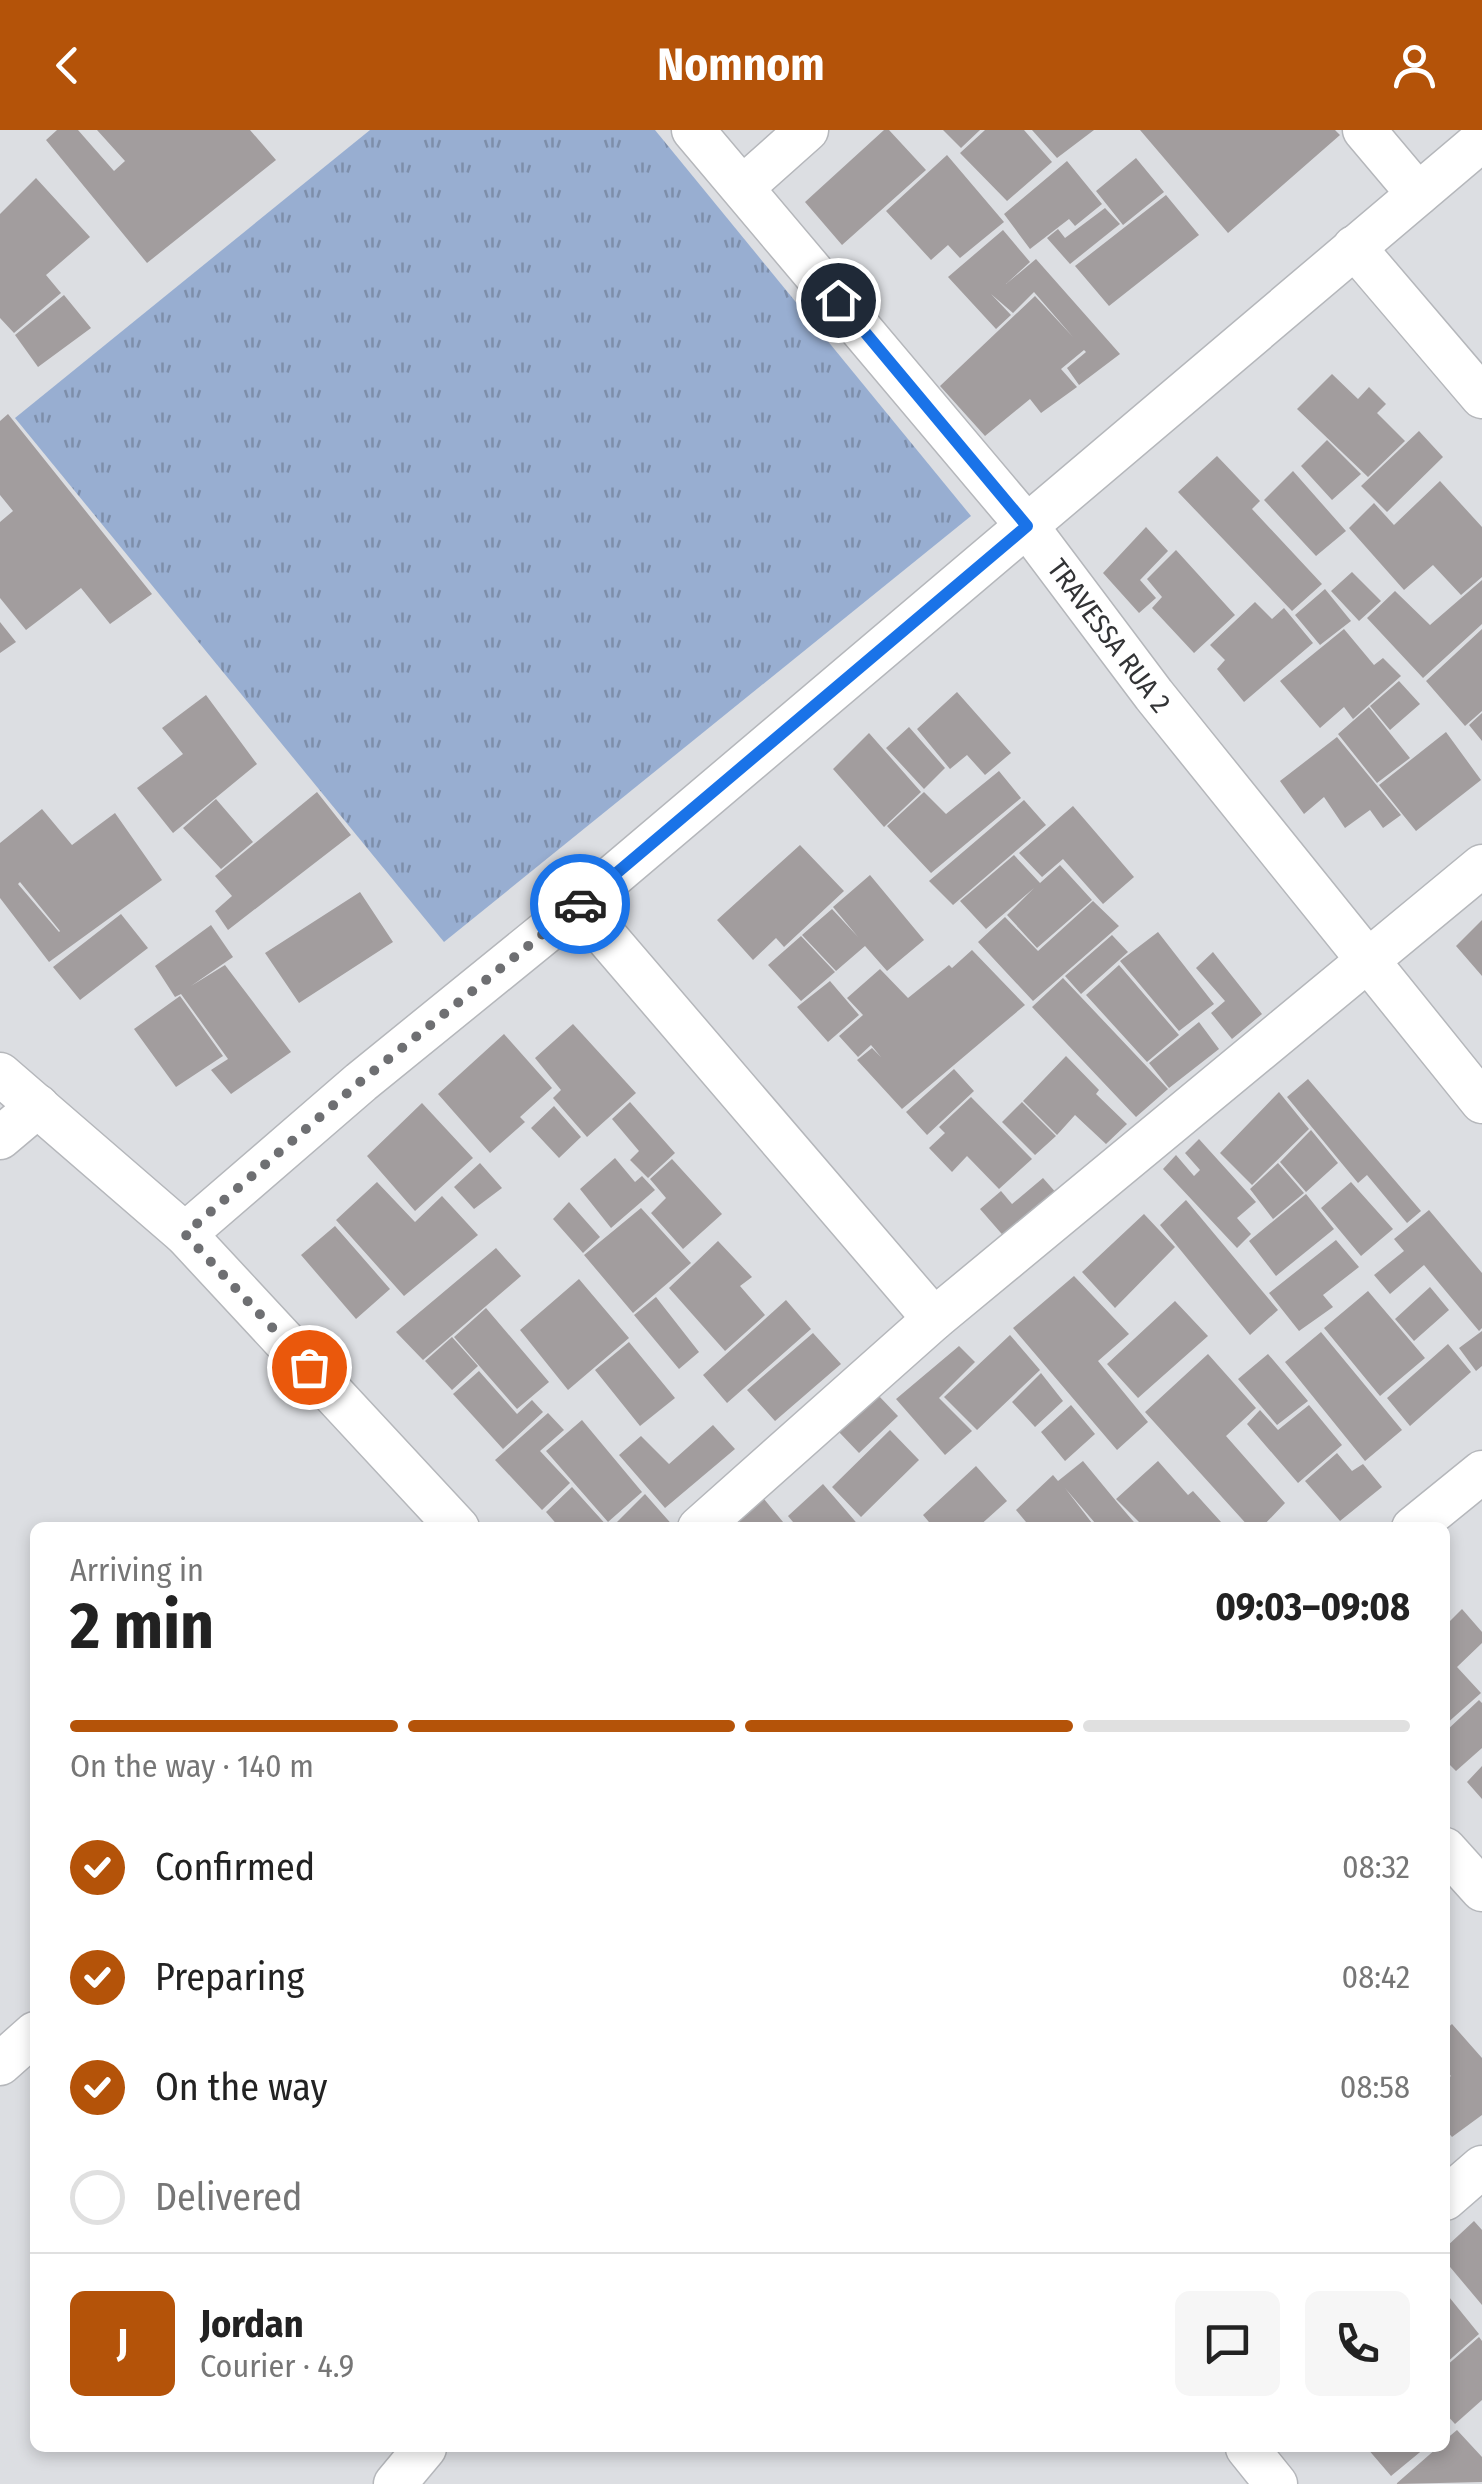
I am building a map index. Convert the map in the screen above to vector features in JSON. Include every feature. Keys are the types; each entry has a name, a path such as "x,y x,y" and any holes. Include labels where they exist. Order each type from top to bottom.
{"street":[{"name":"TRAVESSA RUA 2","path":"693,130 1027,526 1154,695 1482,1102"},
{"path":"743,187 808,130"},
{"path":"1364,130 1418,194"},
{"path":"185,1234 360,1082 579,906 1482,140"},
{"path":"1354,247 1482,398"},
{"path":"706,1522 934,1319 1482,866"},
{"path":"579,906 934,1319"},
{"path":"0,1074 185,1234 452,1522"},
{"path":"0,1138 38,1106"},
{"path":"1421,1522 1482,1472"},
{"path":"1450,1855 1482,1890"},
{"path":"0,2064 30,2037"},
{"path":"1450,2196 1482,2167"},
{"path":"396,2484 422,2452"},
{"path":"1250,2452 1276,2484"}],"green space":[{"path":"370,130 655,130 971,516 444,942 15,418"}],"building":[{"path":"57,130 78,130 114,171 125,161 97,130 250,130 276,160 147,263 46,140"},
{"path":"884,130 889,130 926,170 842,245 805,202"},
{"path":"943,130 980,130 961,148"},
{"path":"985,130 1024,130 1052,162 1007,201 960,153"},
{"path":"1032,130 1094,130 1057,158"},
{"path":"1140,130 1335,130 1340,135 1228,233"},
{"path":"947,155 1004,222 960,258 948,245 931,260 886,211"},
{"path":"1136,158 1164,192 1123,225 1096,191"},
{"path":"1067,161 1102,204 1075,226 1069,219 1030,249 1004,214"},
{"path":"36,178 90,237 46,275 61,293 14,333 0,318 0,214"},
{"path":"1166,195 1199,235 1109,306 1075,266"},
{"path":"1105,208 1120,224 1070,264 1047,238 1058,229 1065,238"},
{"path":"1003,230 1030,262 1006,284 1036,259 1120,354 1079,385 1067,368 1084,350 1061,369 1077,387 1041,413 1030,399 985,436 940,386 1035,296 1073,337 1034,292 1013,313 991,294 1011,315 996,329 948,277"},
{"path":"64,295 91,328 38,367 15,335"},
{"path":"1332,374 1358,399 1369,387 1386,404 1377,413 1405,441 1368,477 1297,409"},
{"path":"8,414 152,594 110,624 81,588 26,630 0,598 0,522 13,511 0,495 0,421"},
{"path":"1419,431 1443,457 1387,512 1361,486"},
{"path":"1327,440 1361,474 1332,500 1301,466"},
{"path":"1217,456 1260,501 1252,509 1322,584 1292,611 1178,492"},
{"path":"1293,471 1346,531 1316,556 1264,500"},
{"path":"1440,481 1482,527 1482,577 1461,595 1433,565 1404,590 1349,528 1374,503 1394,525"},
{"path":"1146,527 1168,551 1140,580 1156,598 1139,613 1103,573"},
{"path":"1176,550 1235,615 1194,653 1152,608 1162,597 1147,579"},
{"path":"1352,572 1381,601 1359,621 1331,591"},
{"path":"1482,580 1482,624 1423,678 1367,618 1395,591 1430,625"},
{"path":"1325,589 1351,621 1320,645 1295,615"},
{"path":"1255,602 1272,619 1284,608 1313,643 1244,702 1217,669 1225,660 1210,645"},
{"path":"0,622 16,642 0,653"},
{"path":"1344,629 1374,665 1383,658 1401,676 1353,719 1344,707 1320,728 1280,681"},
{"path":"1482,629 1482,711 1465,726 1426,681"},
{"path":"1399,681 1420,704 1390,730 1370,706"},
{"path":"957,692 1011,753 985,775 967,755 950,769 917,729"},
{"path":"206,695 257,764 173,833 137,788 183,754 162,728"},
{"path":"1369,707 1410,758 1377,783 1338,734"},
{"path":"1482,713 1482,741 1469,725"},
{"path":"909,727 945,768 924,789 886,748"},
{"path":"1446,732 1481,780 1416,831 1379,785"},
{"path":"869,733 921,792 884,827 833,769"},
{"path":"1337,737 1401,815 1383,828 1370,810 1345,828 1324,797 1304,814 1280,781"},
{"path":"999,771 1021,798 931,873 887,826 924,792 946,814"},
{"path":"317,792 351,835 228,930 215,911 232,896 215,876"},
{"path":"216,799 253,842 221,869 183,828"},
{"path":"1024,800 1046,825 953,905 929,881"},
{"path":"1073,806 1134,877 1103,904 1063,859 1042,877 1019,853"},
{"path":"42,809 72,845 115,813 162,880 49,962 0,898 0,843","holes":["20,882 60,931 18,884"]},
{"path":"800,845 844,891 784,947 776,938 753,960 717,920"},
{"path":"1014,855 1040,883 1060,865 1092,900 1037,948 1007,915 1034,888 986,929 960,901"},
{"path":"870,875 924,940 887,971 865,946 836,971 802,935 832,909 858,937 833,907"},
{"path":"360,892 393,942 299,1003 265,953"},
{"path":"1093,901 1119,926 1033,1001 978,942 1005,917 1038,951"},
{"path":"121,914 148,948 80,1000 53,967"},
{"path":"1482,920 1482,976 1456,946"},
{"path":"211,925 233,957 191,986 225,965 291,1052 231,1094 211,1070 228,1059 181,994 175,997 155,966"},
{"path":"1158,932 1214,1004 1179,1031 1120,961"},
{"path":"1112,935 1128,952 1081,994 1065,976"},
{"path":"801,936 835,972 801,1001 768,965"},
{"path":"972,950 1025,1005 902,1109 857,1060 872,1048 881,1057 871,1045 858,1057 839,1036 863,1015 847,998 880,969 908,998"},
{"path":"1213,952 1262,1014 1232,1039 1211,1013 1225,1001 1196,968"},
{"path":"1119,965 1179,1035 1147,1062 1086,995"},
{"path":"1063,978 1168,1089 1136,1117 1032,1007"},
{"path":"830,981 859,1015 828,1042 797,1007"},
{"path":"180,996 223,1056 176,1087 134,1029"},
{"path":"1199,1022 1219,1049 1169,1088 1149,1063"},
{"path":"573,1024 636,1093 587,1137 553,1098 561,1090 535,1058"},
{"path":"504,1034 552,1088 520,1117 525,1122 490,1153 438,1094"},
{"path":"1066,1056 1099,1090 1096,1094 1127,1124 1106,1144 1075,1115 1057,1135 1023,1101"},
{"path":"954,1069 974,1091 927,1135 906,1112"},
{"path":"1308,1079 1421,1211 1407,1223 1367,1175 1358,1183 1287,1097"},
{"path":"1279,1092 1309,1129 1252,1185 1220,1153"},
{"path":"971,1097 1032,1159 999,1189 967,1156 952,1172 929,1148 945,1133 939,1127"},
{"path":"630,1102 675,1153 648,1178 630,1160 639,1151 612,1119"},
{"path":"1022,1102 1056,1136 1035,1155 1002,1122"},
{"path":"422,1103 473,1158 415,1211 367,1156"},
{"path":"554,1106 581,1137 559,1158 531,1128"},
{"path":"1311,1130 1338,1163 1306,1192 1280,1162"},
{"path":"1199,1139 1256,1202 1237,1218 1251,1234 1237,1248 1163,1169 1176,1155 1194,1176 1200,1170 1185,1153"},
{"path":"615,1158 635,1182 642,1176 655,1190 611,1228 580,1189"},
{"path":"672,1159 722,1214 683,1249 651,1213 666,1198 650,1179"},
{"path":"480,1163 502,1188 474,1209 454,1187"},
{"path":"1278,1163 1304,1193 1273,1219 1250,1189"},
{"path":"1043,1178 1066,1204 1014,1248 980,1209 1001,1191 1012,1204"},
{"path":"377,1182 415,1222 442,1196 478,1235 404,1296 336,1220"},
{"path":"1351,1182 1393,1229 1361,1256 1321,1208"},
{"path":"1306,1194 1334,1229 1276,1276 1249,1241"},
{"path":"1186,1200 1278,1310 1250,1335 1160,1225"},
{"path":"569,1202 600,1237 583,1253 553,1219"},
{"path":"641,1208 691,1263 633,1313 584,1255"},
{"path":"1429,1210 1482,1273 1479,1331 1424,1265 1390,1294 1374,1275 1404,1251 1394,1239"},
{"path":"1144,1214 1175,1247 1115,1308 1082,1272"},
{"path":"335,1226 390,1289 356,1319 301,1255"},
{"path":"1336,1240 1359,1267 1323,1295 1333,1307 1299,1331 1269,1293"},
{"path":"718,1241 752,1277 740,1286 765,1315 725,1351 669,1288"},
{"path":"496,1248 521,1276 423,1360 396,1332"},
{"path":"1074,1276 1129,1334 1098,1361 1148,1422 1117,1450 1013,1328"},
{"path":"579,1279 629,1338 568,1390 520,1330"},
{"path":"1430,1287 1449,1310 1414,1341 1395,1319"},
{"path":"1368,1291 1425,1358 1380,1396 1324,1328"},
{"path":"656,1297 699,1352 679,1369 634,1315"},
{"path":"786,1300 811,1329 727,1403 703,1375"},
{"path":"1175,1301 1208,1336 1138,1398 1107,1364"},
{"path":"486,1308 549,1382 517,1409 454,1337"},
{"path":"1482,1331 1482,1366 1476,1371 1459,1348"},
{"path":"1321,1332 1402,1430 1365,1461 1285,1362"},
{"path":"813,1333 841,1364 775,1421 747,1390"},
{"path":"1010,1335 1040,1370 977,1430 944,1397"},
{"path":"452,1337 478,1366 452,1390 425,1361"},
{"path":"629,1342 675,1398 640,1426 595,1370"},
{"path":"1448,1344 1471,1372 1410,1426 1387,1398"},
{"path":"959,1346 975,1362 939,1398 972,1431 945,1455 896,1399"},
{"path":"1208,1354 1256,1408 1226,1436 1285,1503 1267,1522 1245,1522 1145,1412"},
{"path":"1268,1354 1308,1401 1277,1425 1238,1379"},
{"path":"479,1371 517,1414 532,1400 543,1412 503,1449 453,1394"},
{"path":"1041,1373 1063,1401 1035,1427 1012,1402"},
{"path":"878,1395 898,1416 859,1453 838,1431"},
{"path":"1071,1405 1095,1434 1065,1461 1041,1432"},
{"path":"1309,1405 1342,1445 1298,1483 1247,1424 1260,1410 1278,1430"},
{"path":"548,1413 564,1430 540,1451 570,1483 542,1510 495,1460"},
{"path":"582,1420 642,1492 608,1522 546,1451"},
{"path":"713,1425 735,1449 665,1508 619,1455 641,1436 669,1464"},
{"path":"890,1430 919,1460 861,1517 832,1487"},
{"path":"1337,1453 1352,1471 1363,1464 1382,1487 1340,1521 1305,1481"},
{"path":"1083,1461 1134,1522 1094,1522 1065,1488 1091,1522 1026,1522 1016,1510 1053,1475 1058,1481"},
{"path":"1158,1461 1188,1495 1193,1491 1221,1522 1139,1522 1116,1499"},
{"path":"976,1466 1007,1501 984,1522 929,1522 923,1515"},
{"path":"823,1484 856,1522 793,1522 788,1516"},
{"path":"572,1487 604,1522 555,1522 546,1512"},
{"path":"645,1494 670,1522 617,1522"},
{"path":"764,1499 783,1522 737,1522"},
{"path":"1462,1609 1482,1632 1482,1643 1457,1667 1481,1693 1450,1721 1450,1621"},
{"path":"1479,1700 1482,1703 1482,1748 1456,1771 1450,1765 1450,1727"},
{"path":"1482,1766 1482,1799 1467,1782"},
{"path":"1450,2026 1482,2058 1482,2115 1452,2137 1450,2135"},
{"path":"1474,2221 1482,2230 1482,2305 1450,2267 1450,2243"},
{"path":"1450,2298 1479,2334 1450,2360"},
{"path":"1479,2337 1482,2400 1455,2424 1450,2418 1450,2363"},
{"path":"1457,2430 1482,2457 1482,2482 1396,2484 1432,2452 1450,2452 1450,2436"},
{"path":"1370,2452 1420,2452 1391,2476"}],"way so far":[{"path":"309,1367 185,1234 360,1082 580,904"}],"route":[{"path":"580,904 1027,526 838,300"}]}
